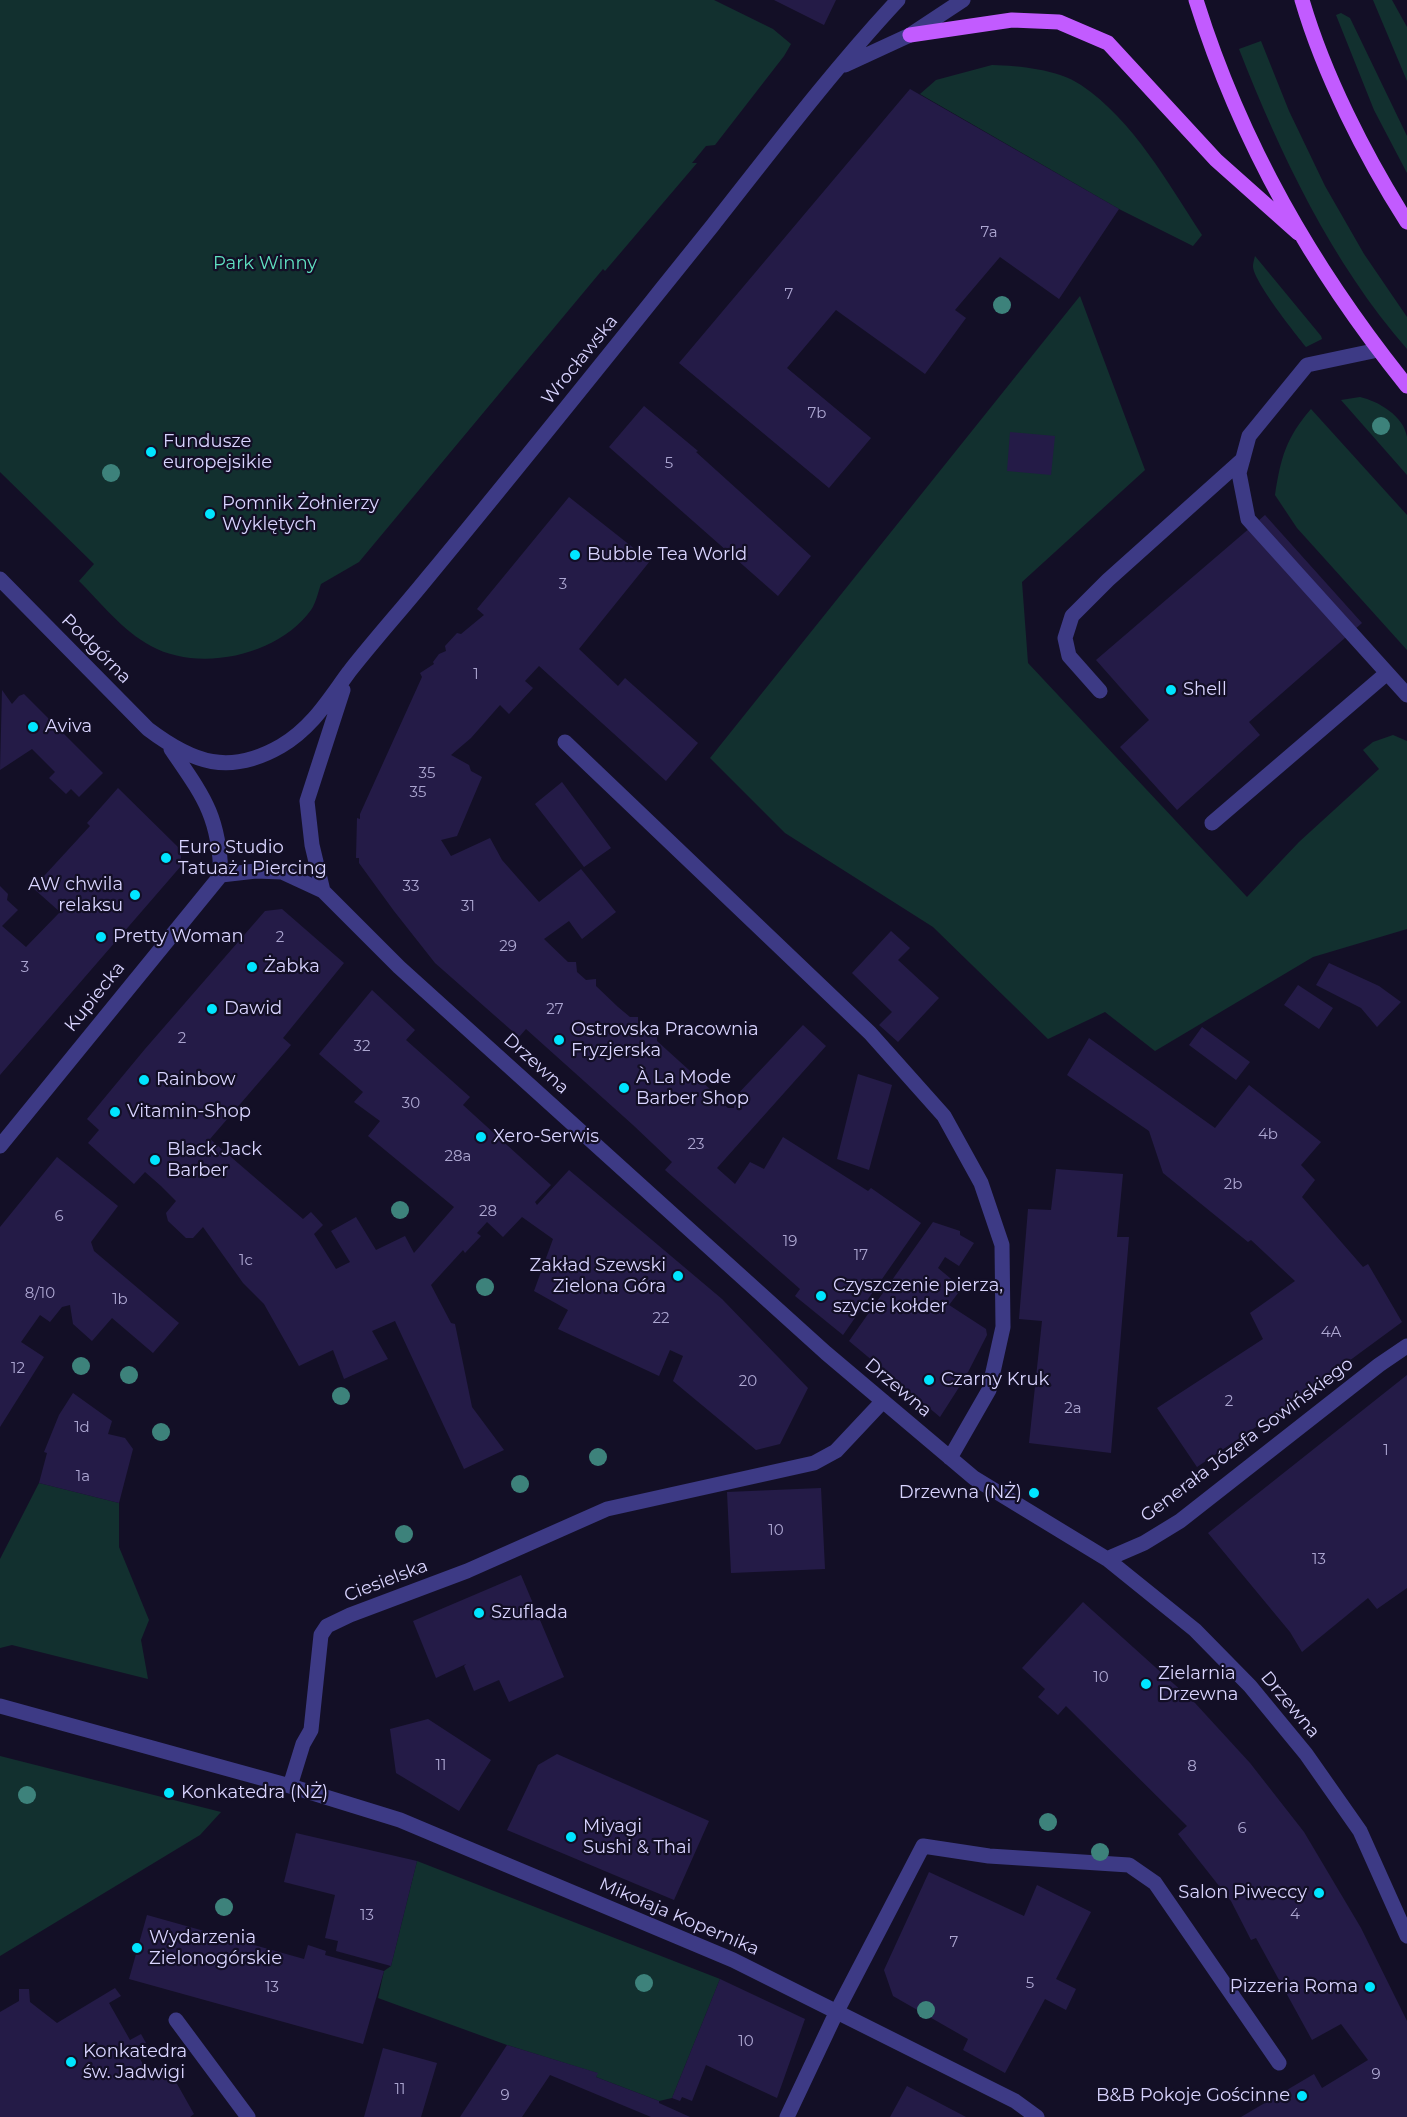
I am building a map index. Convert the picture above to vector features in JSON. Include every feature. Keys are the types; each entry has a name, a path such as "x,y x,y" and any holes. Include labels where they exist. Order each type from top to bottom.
{"main road":[{"path":"1196,0 1208,39 1248,138 1298,233 1335,293 1407,386"},
{"path":"1301,2 1347,111 1390,196 1407,222"},
{"path":"910,35 1011,20 1059,22 1108,43 1216,160 1298,233"}],"street":[{"name":"Wrocławska","path":"168,744 193,758 220,764 250,759 282,745 318,717 349,673 546,434 838,68 898,0"},
{"name":"Wrocławska","path":"838,68 910,35 963,0"},
{"path":"1378,350 1307,365 1249,436 1239,473 1248,519 1407,695"},
{"path":"1100,691 1069,656 1065,638 1072,616 1108,580 1243,459"},
{"name":"Podgórna","path":"0,579 148,729 168,744"},
{"path":"323,891 312,845 307,801 349,673"},
{"path":"1212,823 1387,674"},
{"path":"565,742 870,1033 944,1116 981,1184 1002,1245 1003,1327 989,1390 950,1458"},
{"path":"168,744 202,794 217,827 221,875"},
{"name":"Drzewna","path":"221,875 256,871 282,872 323,891 399,967 826,1353 950,1458 974,1478 1107,1559 1196,1630 1250,1686 1306,1754 1360,1832 1407,1936"},
{"name":"Kupiecka","path":"0,1146 221,875"},
{"name":"Generała Józefa Sowińskiego","path":"1107,1559 1144,1543 1180,1521 1379,1365 1407,1346"},
{"name":"Ciesielska","path":"290,1786 303,1744 311,1730 321,1635 327,1626 350,1615 467,1571 607,1509 814,1463 836,1451 883,1401"},
{"path":"0,1706 290,1786"},
{"name":"Mikołaja Kopernika","path":"290,1786 400,1820 733,1960 1015,2101 1037,2117"},
{"path":"787,2117 837,2011 923,1846 989,1856 1129,1865 1155,1883 1279,2063"},
{"path":"176,2020 248,2117"}],"green space":[{"name":"Park Winny","path":"0,0 714,0 773,29 791,44 715,145 706,146 692,163 697,163 605,271 603,269 359,562 321,584 311,610 297,626 259,648 237,655 192,658 171,654 151,646 113,617 79,581 94,564 0,472"},
{"path":"1373,0 1392,0 1407,27 1407,81"},
{"path":"1341,13 1350,18 1407,136 1407,173 1374,110 1336,15"},
{"path":"1261,41 1289,111 1325,186 1364,254 1407,317 1407,349 1355,281 1310,206 1290,167 1239,49"},
{"path":"992,65 1026,68 1061,75 1081,85 1100,100 1133,134 1202,235 1193,246 1119,209 920,94 936,80"},
{"path":"1255,256 1322,339 1306,347 1275,307 1260,283 1253,266"},
{"path":"1080,296 1145,470 1022,582 1028,663 1247,897 1299,842 1379,769 1363,750 1373,742 1393,735 1407,741 1407,929 1313,957 1155,1051 1105,1012 1048,1039 933,927 785,833 710,758"},
{"path":"1360,397 1382,406 1401,422 1407,437 1407,475 1341,400"},
{"path":"1311,409 1407,515 1407,650 1297,528 1275,495 1290,439"},
{"path":"39,1483 119,1503 119,1547 149,1620 141,1640 148,1679 12,1645 0,1648 0,1559"},
{"path":"0,1756 221,1812 200,1835 0,1956"},
{"path":"417,1861 720,1979 672,2098 659,2101 596,2077 597,2073 507,2045 378,1998 384,1971 391,1966"}],"building":[{"path":"774,0 836,0 824,25"},
{"path":"910,89 1119,209 1059,299 1000,257 955,310 966,318 925,374 836,310 787,368 871,438 829,488 679,363"},
{"path":"644,406 698,451 696,452 811,556 778,596 609,447"},
{"path":"1010,432 1055,436 1051,475 1007,471"},
{"path":"569,497 650,561 579,649 618,686 625,678 698,743 666,781 539,666 525,681 533,688 509,714 500,705 471,738 451,755 469,765 471,771 482,777 457,836 441,840 451,856 490,838 502,860 539,902 581,869 616,912 582,939 569,921 544,939 568,962 576,962 577,972 586,980 596,979 596,986 630,1017 638,1017 638,1027 646,1034 657,1035 657,1041 711,1090 718,1090 719,1100 728,1108 734,1108 735,1097 803,1025 826,1046 717,1168 735,1184 750,1162 764,1169 783,1137 868,1191 871,1188 921,1223 843,1335 795,1296 800,1289 665,1170 672,1162 633,1125 526,1029 519,1037 435,963 359,863 359,858 356,858 357,818 360,819 360,814 422,677 420,673 434,664 433,662 439,654 446,651 445,646 457,633 461,634 484,615 477,609"},
{"path":"1265,515 1362,623 1249,722 1260,735 1177,810 1120,747 1149,720 1096,660"},
{"path":"2,690 12,704 24,694 103,773 79,797 71,789 66,794 49,778 55,772 32,749 0,770"},
{"path":"562,782 611,848 584,867 535,804"},
{"path":"118,788 181,850 181,866 0,1075 0,886 8,894 7,900 18,910 2,926 26,947 60,912 33,888 90,826 87,823"},
{"path":"282,909 344,963 283,1038 291,1045 210,1139 303,1219 311,1212 323,1225 314,1234 336,1269 350,1262 331,1231 356,1217 376,1250 405,1236 414,1253 454,1207 368,1136 380,1121 354,1102 363,1092 319,1054 372,990 415,1030 406,1040 470,1097 463,1105 551,1185 535,1202 537,1205 569,1170 722,1299 808,1388 780,1444 756,1450 673,1381 683,1356 670,1350 659,1376 558,1329 568,1310 534,1291 553,1239 522,1217 503,1237 487,1222 477,1233 481,1236 465,1253 463,1250 431,1285 451,1323 455,1324 472,1407 504,1450 464,1469 395,1321 372,1331 388,1359 344,1379 333,1350 299,1366 264,1304 243,1283 203,1227 193,1238 186,1238 168,1221 166,1213 176,1201 161,1186 145,1172 134,1184 88,1143 99,1130 87,1119 145,1049 265,911"},
{"path":"891,931 910,948 898,960 939,998 898,1042 879,1025 892,1012 852,973"},
{"path":"1329,963 1379,986 1401,1002 1377,1027 1361,1008 1316,985"},
{"path":"1298,985 1333,1008 1319,1029 1284,1005"},
{"path":"1202,1027 1250,1062 1236,1080 1189,1045"},
{"path":"1089,1038 1215,1128 1249,1085 1321,1142 1301,1165 1315,1180 1302,1197 1363,1267 1368,1264 1402,1322 1300,1397 1197,1467 1157,1408 1263,1339 1250,1313 1295,1281 1251,1240 1248,1242 1163,1173 1149,1131 1067,1075"},
{"path":"858,1074 892,1085 869,1170 837,1159"},
{"path":"57,1157 118,1206 91,1242 94,1251 179,1323 153,1353 112,1318 92,1341 73,1324 70,1305 62,1307 50,1322 40,1315 21,1342 44,1357 0,1427 0,1227"},
{"path":"1056,1169 1123,1174 1117,1237 1129,1237 1111,1453 1029,1443 1042,1321 1019,1319 1028,1209 1051,1210"},
{"path":"933,1222 960,1231 960,1235 974,1243 959,1266 945,1257 938,1268 962,1288 949,1305 986,1329 987,1335 965,1378 940,1417 849,1341"},
{"path":"1407,1375 1407,1588 1377,1609 1368,1598 1302,1652 1290,1632 1208,1533"},
{"path":"73,1393 112,1421 108,1434 125,1438 133,1449 119,1503 39,1483 47,1453 44,1452 59,1415"},
{"path":"821,1488 825,1569 731,1573 727,1492"},
{"path":"521,1575 564,1677 509,1702 499,1680 474,1691 464,1666 466,1664 436,1678 413,1621"},
{"path":"1083,1602 1195,1703 1250,1763 1304,1832 1361,1928 1407,2021 1407,2117 1241,2117 1314,2074 1322,2088 1368,2060 1341,2024 1312,2040 1256,1938 1251,1940 1231,1901 1178,1834 1187,1826 1066,1706 1058,1715 1038,1697 1045,1689 1022,1668"},
{"path":"428,1719 491,1760 459,1811 396,1773 390,1729"},
{"path":"557,1754 709,1821 674,1900 507,1830 538,1765"},
{"path":"296,1833 417,1861 391,1966 336,1951 338,1941 325,1938 335,1895 284,1882"},
{"path":"929,1872 1024,1916 1037,1885 1091,1912 1056,1979 1076,1989 1066,2010 1045,1999 1005,2073 963,2050 968,2039 893,1996 884,1970"},
{"path":"147,1915 304,1959 308,1945 326,1951 325,1955 384,1971 363,2044 129,1979"},
{"path":"720,1979 805,2019 777,2098 706,2065 692,2101 682,2097 680,2101 672,2098"},
{"name":"Konkatedra św. Jadwigi","path":"115,1988 121,1996 109,2003 130,2040 141,2034 146,2043 134,2049 153,2081 164,2074 167,2077 172,2075 194,2114 190,2117 0,2117 0,2012 19,2001 19,1989 29,1989 30,2002 57,2023"},
{"path":"507,2045 598,2073 596,2077 659,2101 690,2117 651,2117 550,2075 522,2117 460,2117"},
{"path":"383,2048 437,2063 421,2117 364,2117"},
{"path":"907,2086 966,2117 890,2117"}],"place":[{"name":"Fundusze europejsikie","path":"151,452"},
{"name":"Pomnik Żołnierzy Wyklętych","path":"210,514"},
{"name":"Bubble Tea World","path":"575,555"},
{"name":"Shell","path":"1171,690"},
{"name":"Aviva","path":"33,727"},
{"name":"Euro Studio Tatuaż i Piercing","path":"166,858"},
{"name":"AW chwila relaksu","path":"135,895"},
{"name":"Pretty Woman","path":"101,937"},
{"name":"Żabka","path":"252,967"},
{"name":"Dawid","path":"212,1009"},
{"name":"Ostrovska Pracownia Fryzjerska","path":"559,1040"},
{"name":"Rainbow","path":"144,1080"},
{"name":"À La Mode Barber Shop","path":"624,1088"},
{"name":"Vitamin-Shop","path":"115,1112"},
{"name":"Xero-Serwis","path":"481,1137"},
{"name":"Black Jack Barber","path":"155,1160"},
{"name":"Zakład Szewski Zielona Góra","path":"678,1276"},
{"name":"Czyszczenie pierza, szycie kołder","path":"821,1296"},
{"name":"Czarny Kruk","path":"929,1380"},
{"name":"Drzewna (NŻ)","path":"1034,1493"},
{"name":"Szuflada","path":"479,1613"},
{"name":"Zielarnia Drzewna","path":"1146,1684"},
{"name":"Konkatedra (NŻ)","path":"169,1793"},
{"name":"Miyagi Sushi & Thai","path":"571,1837"},
{"name":"Salon Piweccy","path":"1319,1893"},
{"name":"Wydarzenia Zielonogórskie","path":"137,1948"},
{"name":"Pizzeria Roma","path":"1370,1987"},
{"name":"Konkatedra św. Jadwigi","path":"71,2062"},
{"name":"B&B Pokoje Gościnne","path":"1302,2096"}]}
